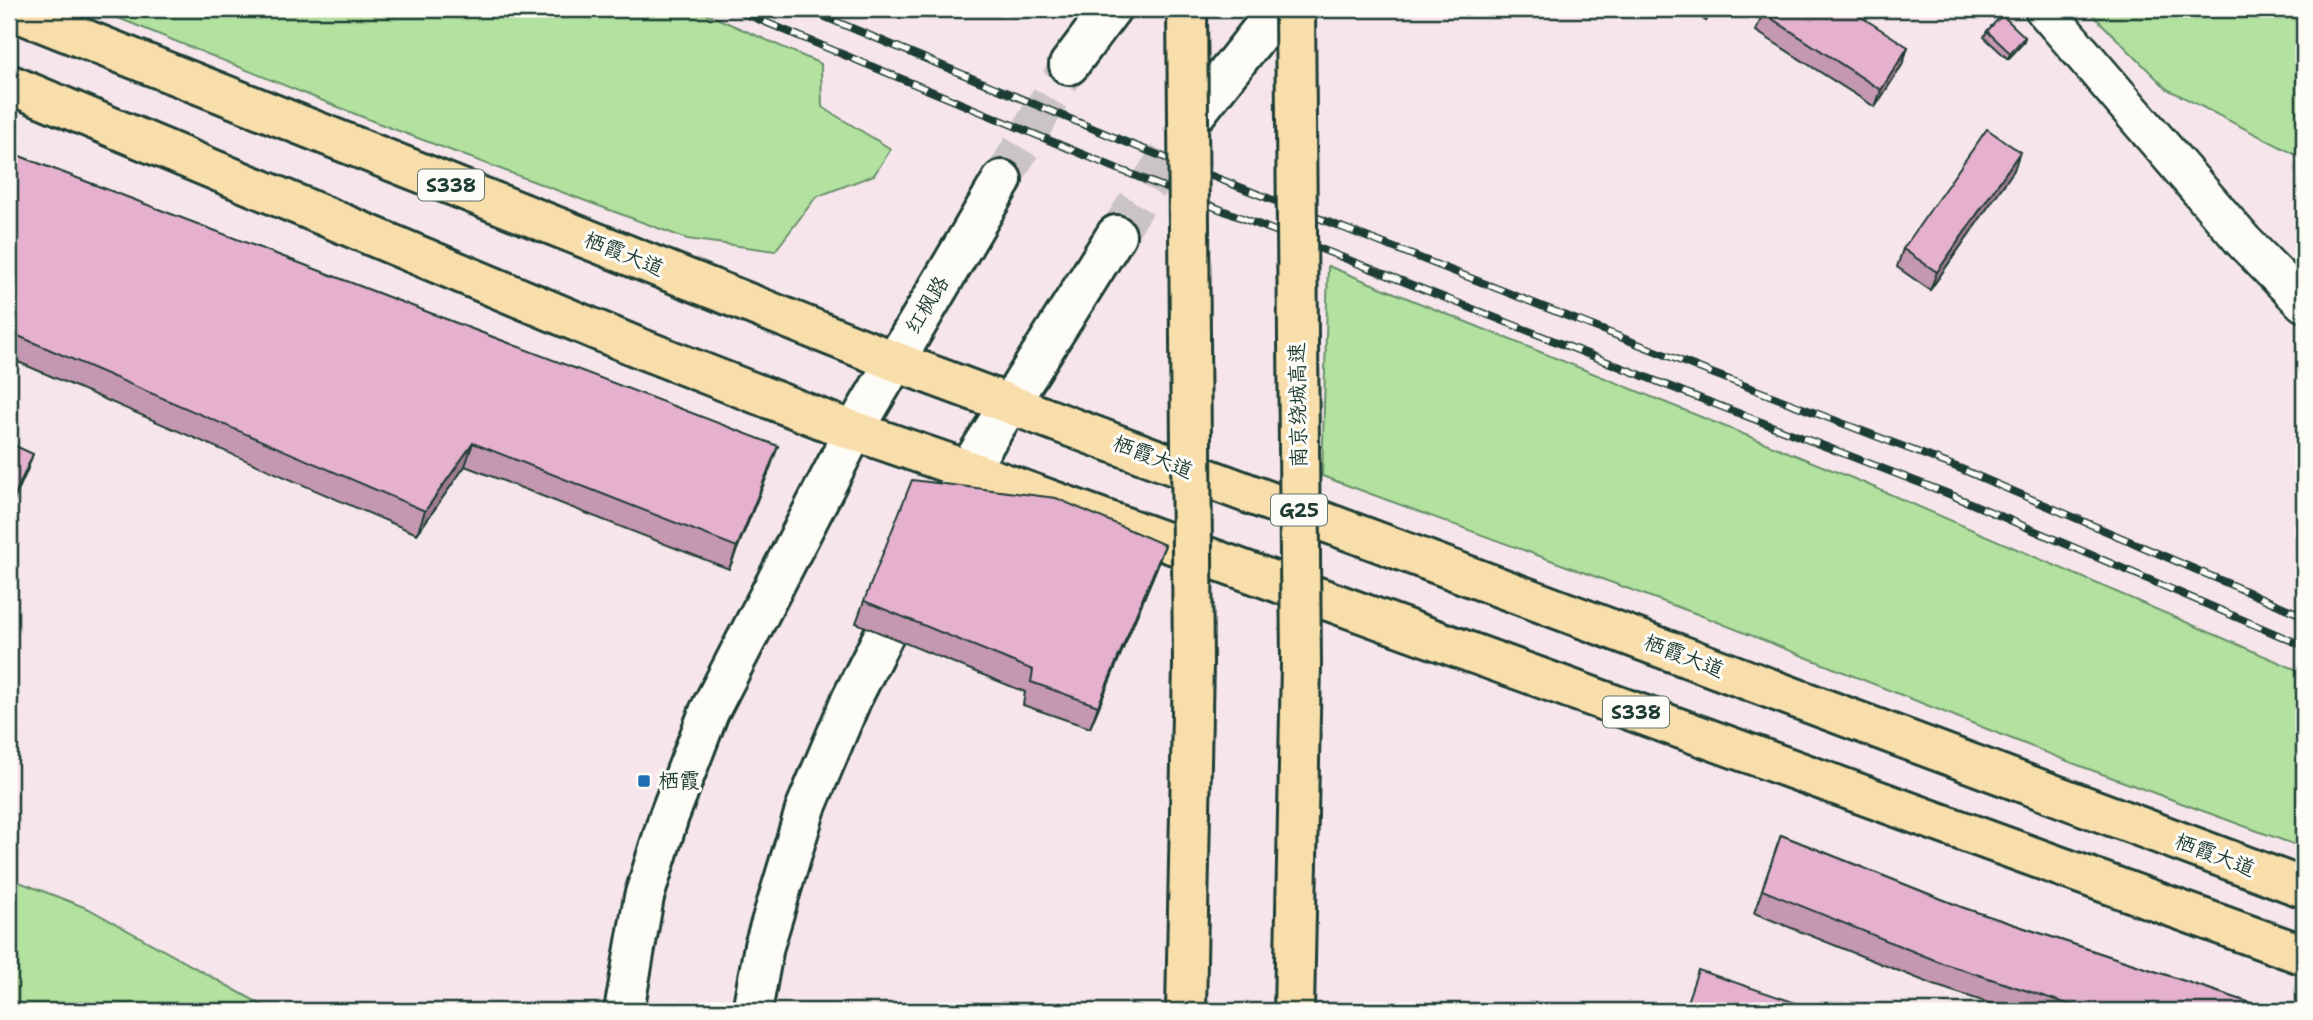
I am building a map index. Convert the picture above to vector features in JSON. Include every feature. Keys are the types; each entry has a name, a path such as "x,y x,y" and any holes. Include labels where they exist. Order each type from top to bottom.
{"main road":[{"name":"栖霞大道","path":"9,9 894,361 2304,888"},
{"path":"1069,65 1111,9"},
{"path":"1186,1011 1193,663 1187,9"},
{"path":"1196,112 1278,9"},
{"name":"南京绕城高速","path":"1294,1011 1301,664 1295,9"},
{"name":"S338","path":"9,84 642,349 854,431 2304,955"},
{"name":"红枫路","path":"624,1011 644,897 669,816 709,712 854,431 1002,180"},
{"path":"752,1011 764,946 806,807 852,698 968,470 1116,235"}],"street":[{"path":"2045,9 2244,242 2304,303"}],"green space":[{"path":"96,9 696,9 821,64 822,107 891,149 874,175 816,197 775,251 687,239 375,122"},
{"path":"2087,9 2304,9 2304,159 2167,89"},
{"path":"1328,266 1857,480 2304,673 2304,848 2075,764 1705,617 1322,476"},
{"path":"9,878 89,909 273,1011 9,1011"}],"building":[{"path":"1765,9 1849,9 1908,47 1881,90 1763,13"},
{"path":"2002,15 2025,37 2010,53 1987,31"},
{"path":"1987,129 2020,152 1937,272 1903,249"},
{"path":"9,152 778,446 737,547 473,443 425,511 9,332"},
{"path":"9,443 33,454 9,508"},
{"path":"912,480 1056,498 1165,545 1098,706 1031,682 1033,670 864,601"},
{"path":"1781,835 1964,908 2275,1011 2089,1011 1942,963 1762,890"},
{"path":"1698,970 1820,1011 1684,1011"}],"tunnel":[{"path":"1002,180 1069,65"},
{"path":"1116,235 1197,112"}],"railway":[{"path":"734,9 1118,169 1949,494 2304,646"},
{"path":"806,9 1128,143 1959,468 2304,616"}],"place":[{"name":"栖霞","path":"644,781"}]}
